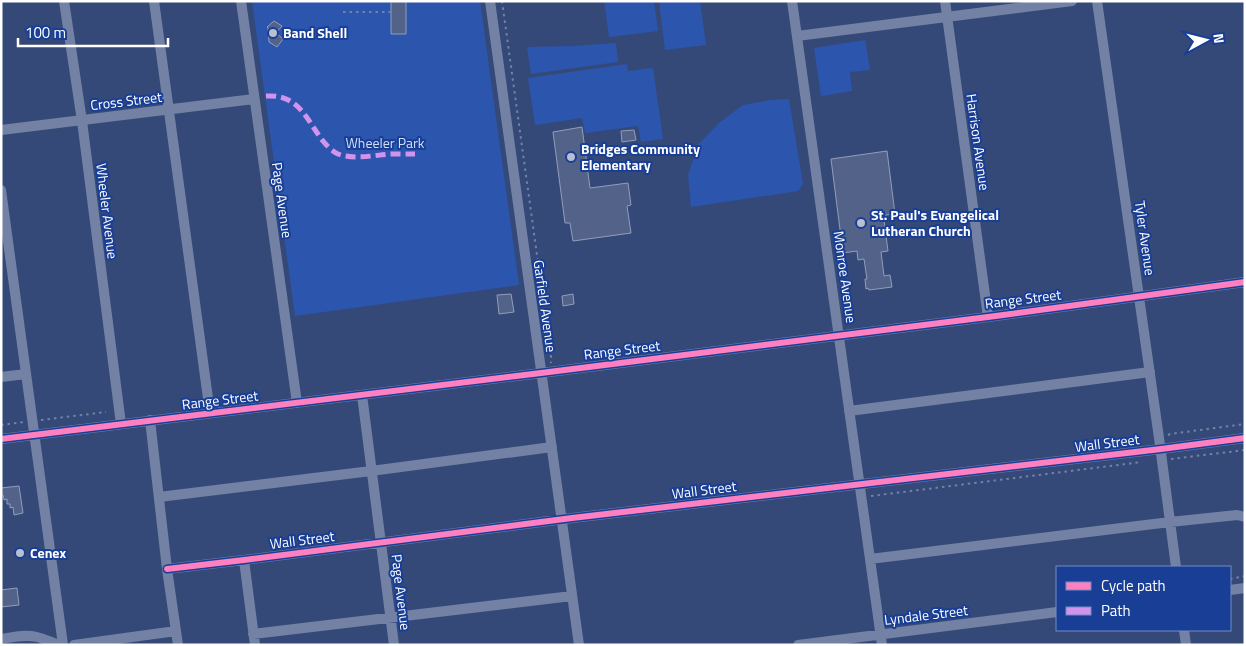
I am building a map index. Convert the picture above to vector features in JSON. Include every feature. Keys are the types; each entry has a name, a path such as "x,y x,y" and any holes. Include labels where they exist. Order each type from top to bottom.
{"street":[{"name":"Wheeler Avenue","path":"64,1 82,121 121,424"},
{"path":"154,1 210,413"},
{"name":"Page Avenue","path":"241,1 297,403"},
{"name":"Garfield Avenue","path":"490,1 546,372 552,447 579,645"},
{"name":"Monroe Avenue","path":"792,1 881,640"},
{"name":"Harrison Avenue","path":"944,1 988,316"},
{"path":"797,36 1072,1"},
{"name":"Tyler Avenue","path":"1097,1 1176,566"},
{"name":"Cross Street","path":"1,130 254,99"},
{"path":"1,190 62,645 53,644 38,637 1,638"},
{"name":"Range Street","path":"1,439 546,372 1245,282"},
{"path":"849,411 1150,372"},
{"path":"1,377 26,374"},
{"name":"Page Avenue","path":"362,395 394,645"},
{"path":"150,420 167,569 178,645"},
{"name":"Wall Street","path":"167,569 562,520 860,488 1245,438"},
{"path":"159,497 552,447"},
{"path":"870,559 1170,522 1237,516 1245,517"},
{"path":"244,560 254,640 390,618 572,596"},
{"path":"1231,590 1245,588"},
{"name":"Lyndale Street","path":"798,645 881,640 1056,612"},
{"path":"74,645 176,631"},
{"path":"1184,631 1186,645"}],"path":[{"path":"502,1 551,357 546,372"},
{"path":"343,12 391,12"},
{"path":"1,425 106,412"},
{"path":"1159,438 1170,434 1245,424"},
{"path":"860,488 871,496 1142,462"},
{"path":"1231,579 1245,576"}],"green space":[{"name":"Wheeler Park","path":"252,1 480,1 519,285 295,316"},
{"path":"604,1 654,1 658,31 609,37"},
{"path":"659,1 700,1 706,45 665,50"},
{"path":"865,40 870,70 850,72 852,91 821,96 814,48"},
{"path":"616,43 618,62 531,74 527,47"},
{"path":"627,64 628,71 653,68 663,139 641,142 638,126 585,133 582,118 535,125 528,78"},
{"path":"789,99 803,184 798,191 691,207 688,175 698,145 719,123 743,105"}],"building":[{"path":"391,1 406,1 406,34 391,34"},
{"name":"Band Shell","path":"274,21 282,26 276,33 283,39 277,47 269,42 267,27"},
{"name":"Bridges Community Elementary","path":"582,127 590,188 628,183 631,205 627,206 631,233 573,241 570,223 565,223 553,132"},
{"path":"634,130 636,140 622,142 621,131"},
{"name":"St. Paul's Evangelical Lutheran Church","path":"887,151 895,214 886,215 886,220 884,220 888,251 881,252 884,276 890,275 892,287 869,290 868,288 866,289 865,279 867,279 864,259 858,260 857,251 843,253 831,159"},
{"path":"511,294 514,312 499,314 497,295"},
{"path":"573,294 574,304 563,306 562,296"},
{"path":"19,486 23,513 14,515 13,507 10,508 10,504 7,504 7,499 4,500 1,494 1,488"},
{"path":"17,588 19,605 1,607 1,590"}],"marked path":[{"path":"266,96 277,96 294,104 325,143 338,154 358,157 415,154"}],"cycle path":[{"path":"1,439 988,317 1245,282"},
{"path":"167,569 572,518 1245,438"}],"place":[{"name":"Band Shell","path":"273,33"},
{"name":"Bridges Community Elementary","path":"571,157"},
{"name":"St. Paul's Evangelical Lutheran Church","path":"861,223"},
{"name":"Cenex","path":"20,553"}]}
